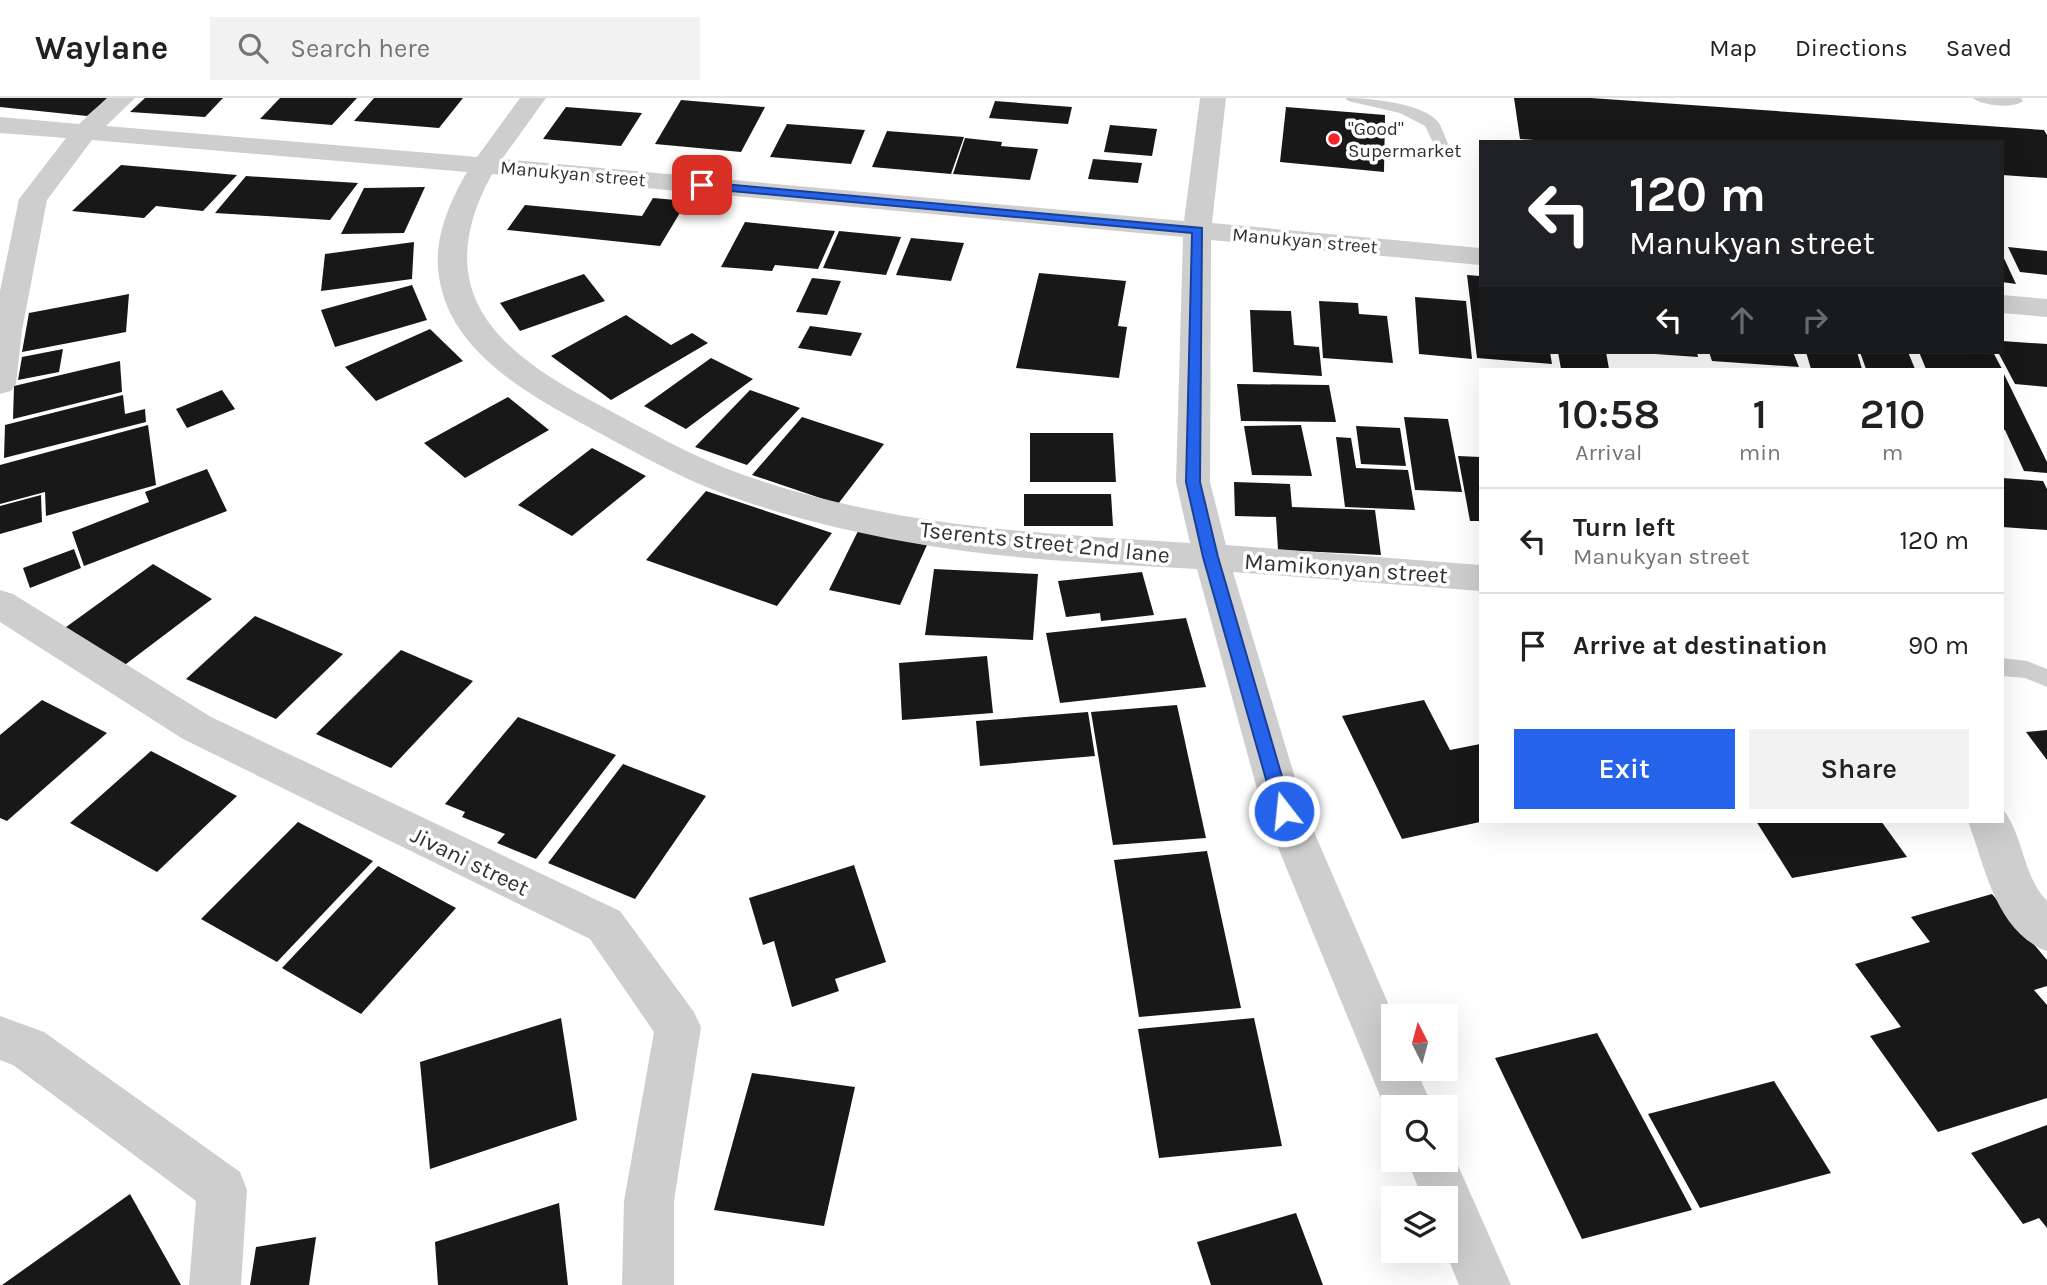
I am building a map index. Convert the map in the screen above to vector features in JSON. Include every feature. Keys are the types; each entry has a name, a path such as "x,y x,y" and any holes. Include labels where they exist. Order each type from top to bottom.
{"street":[{"path":"0,384 7,330 33,199 84,133 122,98"},
{"name":"Tserents street 2nd lane","path":"533,98 482,165 462,207 452,250 457,292 480,334 516,370 569,403 678,459 744,488 840,515 934,534 1032,546 1210,557"},
{"path":"1213,98 1198,230 1193,482 1210,557 1284,811 1404,1095"},
{"name":"Manukyan street","path":"0,125 482,165 1479,256"},
{"path":"2004,304 2047,308"},
{"name":"Mamikonyan street","path":"1210,557 1479,578"},
{"name":"Jivani street","path":"0,604 197,728 605,926 678,1027 649,1201 648,1285"},
{"path":"1990,823 2018,900 2047,931"},
{"path":"0,1038 28,1048 222,1190 215,1285"},
{"path":"1436,1172 1485,1285"}],"lane":[{"path":"1353,98 1405,110 1431,123 1442,148"},
{"path":"1980,98 2016,100 2014,98"},
{"path":"2004,667 2027,670 2047,678"}],"building":[{"path":"0,98 108,98 87,116 0,107"},
{"path":"145,98 223,98 205,117 130,112"},
{"path":"280,98 357,98 332,125 260,119"},
{"path":"374,98 463,98 439,128 354,121"},
{"path":"1514,98 1591,98 2044,130 2047,135 2047,178 2004,175 2004,140 1520,139"},
{"path":"681,100 765,107 741,152 655,144"},
{"path":"995,101 1072,107 1068,124 989,118"},
{"path":"566,107 642,113 621,146 543,139"},
{"name":"\"Good\" Supermarket","path":"1286,107 1385,115 1384,172 1280,162"},
{"path":"787,124 865,130 851,164 770,157"},
{"path":"1110,125 1157,129 1152,156 1104,152"},
{"path":"887,131 964,137 951,174 872,167"},
{"path":"965,138 1002,142 1001,146 1038,149 1030,180 953,174"},
{"path":"1093,159 1142,163 1138,183 1088,179"},
{"path":"121,165 237,175 203,211 156,206 144,218 72,211"},
{"path":"246,176 358,183 330,220 215,213"},
{"path":"425,187 404,233 341,234 364,188"},
{"path":"653,198 687,201 660,246 507,230 525,205 642,216"},
{"path":"745,222 835,231 818,269 775,265 772,271 721,267"},
{"path":"839,231 901,237 886,275 823,268"},
{"path":"911,238 964,243 951,281 896,275"},
{"path":"414,242 412,279 321,291 325,254"},
{"path":"2008,247 2047,251 2047,275 2020,272"},
{"path":"2004,258 2016,284 2004,282"},
{"path":"1039,273 1126,281 1118,326 1127,327 1119,378 1016,368"},
{"path":"584,274 605,301 520,331 500,303"},
{"path":"1467,275 1479,276 1479,354 1550,354 1552,364 1477,358"},
{"path":"812,278 841,281 827,315 796,312"},
{"path":"412,285 427,320 335,347 321,310"},
{"path":"129,294 126,332 22,352 29,313"},
{"path":"1415,297 1466,301 1472,359 1419,354"},
{"path":"1319,301 1358,303 1359,314 1387,316 1393,363 1323,358"},
{"path":"1250,310 1291,311 1294,345 1319,347 1322,376 1253,372"},
{"path":"626,315 671,345 692,333 708,343 611,400 551,356"},
{"path":"810,326 862,333 851,356 798,348"},
{"path":"430,329 463,361 376,401 345,367"},
{"path":"2004,341 2047,344 2047,387 2015,384 1999,354 2004,354"},
{"path":"63,349 59,372 18,380 22,357"},
{"path":"1558,354 1606,354 1609,368 1561,368"},
{"path":"1655,354 1697,354 1698,357"},
{"path":"1710,354 1794,354 1799,367 1712,361"},
{"path":"1807,354 1858,354 1862,368 1811,368"},
{"path":"1861,354 1909,354 1915,368 1866,368"},
{"path":"1920,354 1994,354 2001,368 1926,368"},
{"path":"711,358 753,379 686,429 644,406"},
{"path":"120,361 122,392 13,419 14,386"},
{"path":"2004,374 2047,462 2047,473 2024,471 2005,430"},
{"path":"1237,384 1329,385 1336,422 1241,421"},
{"path":"222,390 235,409 187,428 176,409"},
{"path":"750,390 800,408 747,465 695,447"},
{"path":"123,395 125,414 145,409 146,422 4,458 5,425"},
{"path":"508,397 549,430 465,478 424,443"},
{"path":"802,417 884,444 838,504 752,475"},
{"path":"1404,417 1448,419 1462,492 1415,490"},
{"path":"148,425 156,485 46,516 45,492 0,504 0,465"},
{"path":"1301,425 1312,476 1252,475 1244,426"},
{"path":"1356,426 1400,428 1406,466 1361,464"},
{"path":"1030,433 1113,433 1116,482 1030,482"},
{"path":"1336,437 1351,438 1356,468 1408,470 1415,510 1345,507"},
{"path":"592,448 646,476 572,536 518,505"},
{"path":"1458,456 1479,457 1479,521 1470,521"},
{"path":"207,469 227,511 84,566 72,532 149,502 145,492"},
{"path":"2004,478 2043,481 2047,489 2047,530 2004,527"},
{"path":"1234,482 1290,484 1292,507 1375,510 1381,555 1278,550 1276,517 1235,516"},
{"path":"706,491 832,533 777,606 646,560"},
{"path":"1024,494 1111,494 1113,526 1024,526"},
{"path":"41,495 42,522 0,534 0,506"},
{"path":"858,531 927,545 900,605 829,590"},
{"path":"74,549 81,568 30,588 23,568"},
{"path":"153,564 212,599 122,667 62,630"},
{"path":"934,569 1038,574 1033,640 925,635"},
{"path":"1142,572 1154,615 1101,621 1100,613 1066,617 1058,581"},
{"path":"255,616 343,654 276,719 186,679"},
{"path":"1186,618 1206,687 1060,703 1046,633"},
{"path":"401,650 473,681 391,768 316,734"},
{"path":"987,656 993,713 902,720 899,663"},
{"path":"42,700 107,733 7,821 0,818 0,735"},
{"path":"1424,700 1450,750 1479,744 1479,822 1402,839 1342,716"},
{"path":"1177,705 1206,838 1113,845 1091,712"},
{"path":"1088,712 1095,756 980,766 976,721"},
{"path":"518,717 616,755 536,859 497,843 505,834 462,817 465,812 445,804"},
{"path":"2047,730 2047,760 2026,732"},
{"path":"151,751 237,796 157,872 70,823"},
{"path":"623,764 706,796 635,899 548,863"},
{"path":"298,822 373,861 277,962 201,919"},
{"path":"1757,823 1882,823 1907,857 1792,878"},
{"path":"1207,851 1241,1008 1139,1017 1114,860"},
{"path":"854,865 886,962 835,979 839,991 792,1007 774,941 763,945 749,898"},
{"path":"378,866 456,908 361,1014 282,968"},
{"path":"1992,894 2047,960 2047,986 2034,990 2047,1005 2047,1098 1938,1132 1870,1036 1901,1027 1855,964 1930,942 1911,917"},
{"path":"561,1018 577,1120 430,1169 420,1062"},
{"path":"1254,1018 1282,1146 1159,1158 1138,1029"},
{"path":"1597,1033 1692,1210 1582,1239 1495,1058"},
{"path":"752,1073 855,1087 824,1226 714,1210"},
{"path":"1774,1081 1831,1173 1700,1208 1648,1114"},
{"path":"2047,1125 2047,1228 2039,1218 2023,1224 1971,1153"},
{"path":"130,1194 181,1285 2,1285"},
{"path":"559,1203 568,1285 438,1285 435,1242"},
{"path":"1296,1213 1323,1285 1211,1285 1197,1242"},
{"path":"316,1237 309,1285 250,1285 256,1247"}],"place":[{"name":"\"Good\" Supermarket","path":"1334,139"}],"route":[{"path":"702,185 1198,230 1193,482 1210,557 1284,811"}]}
